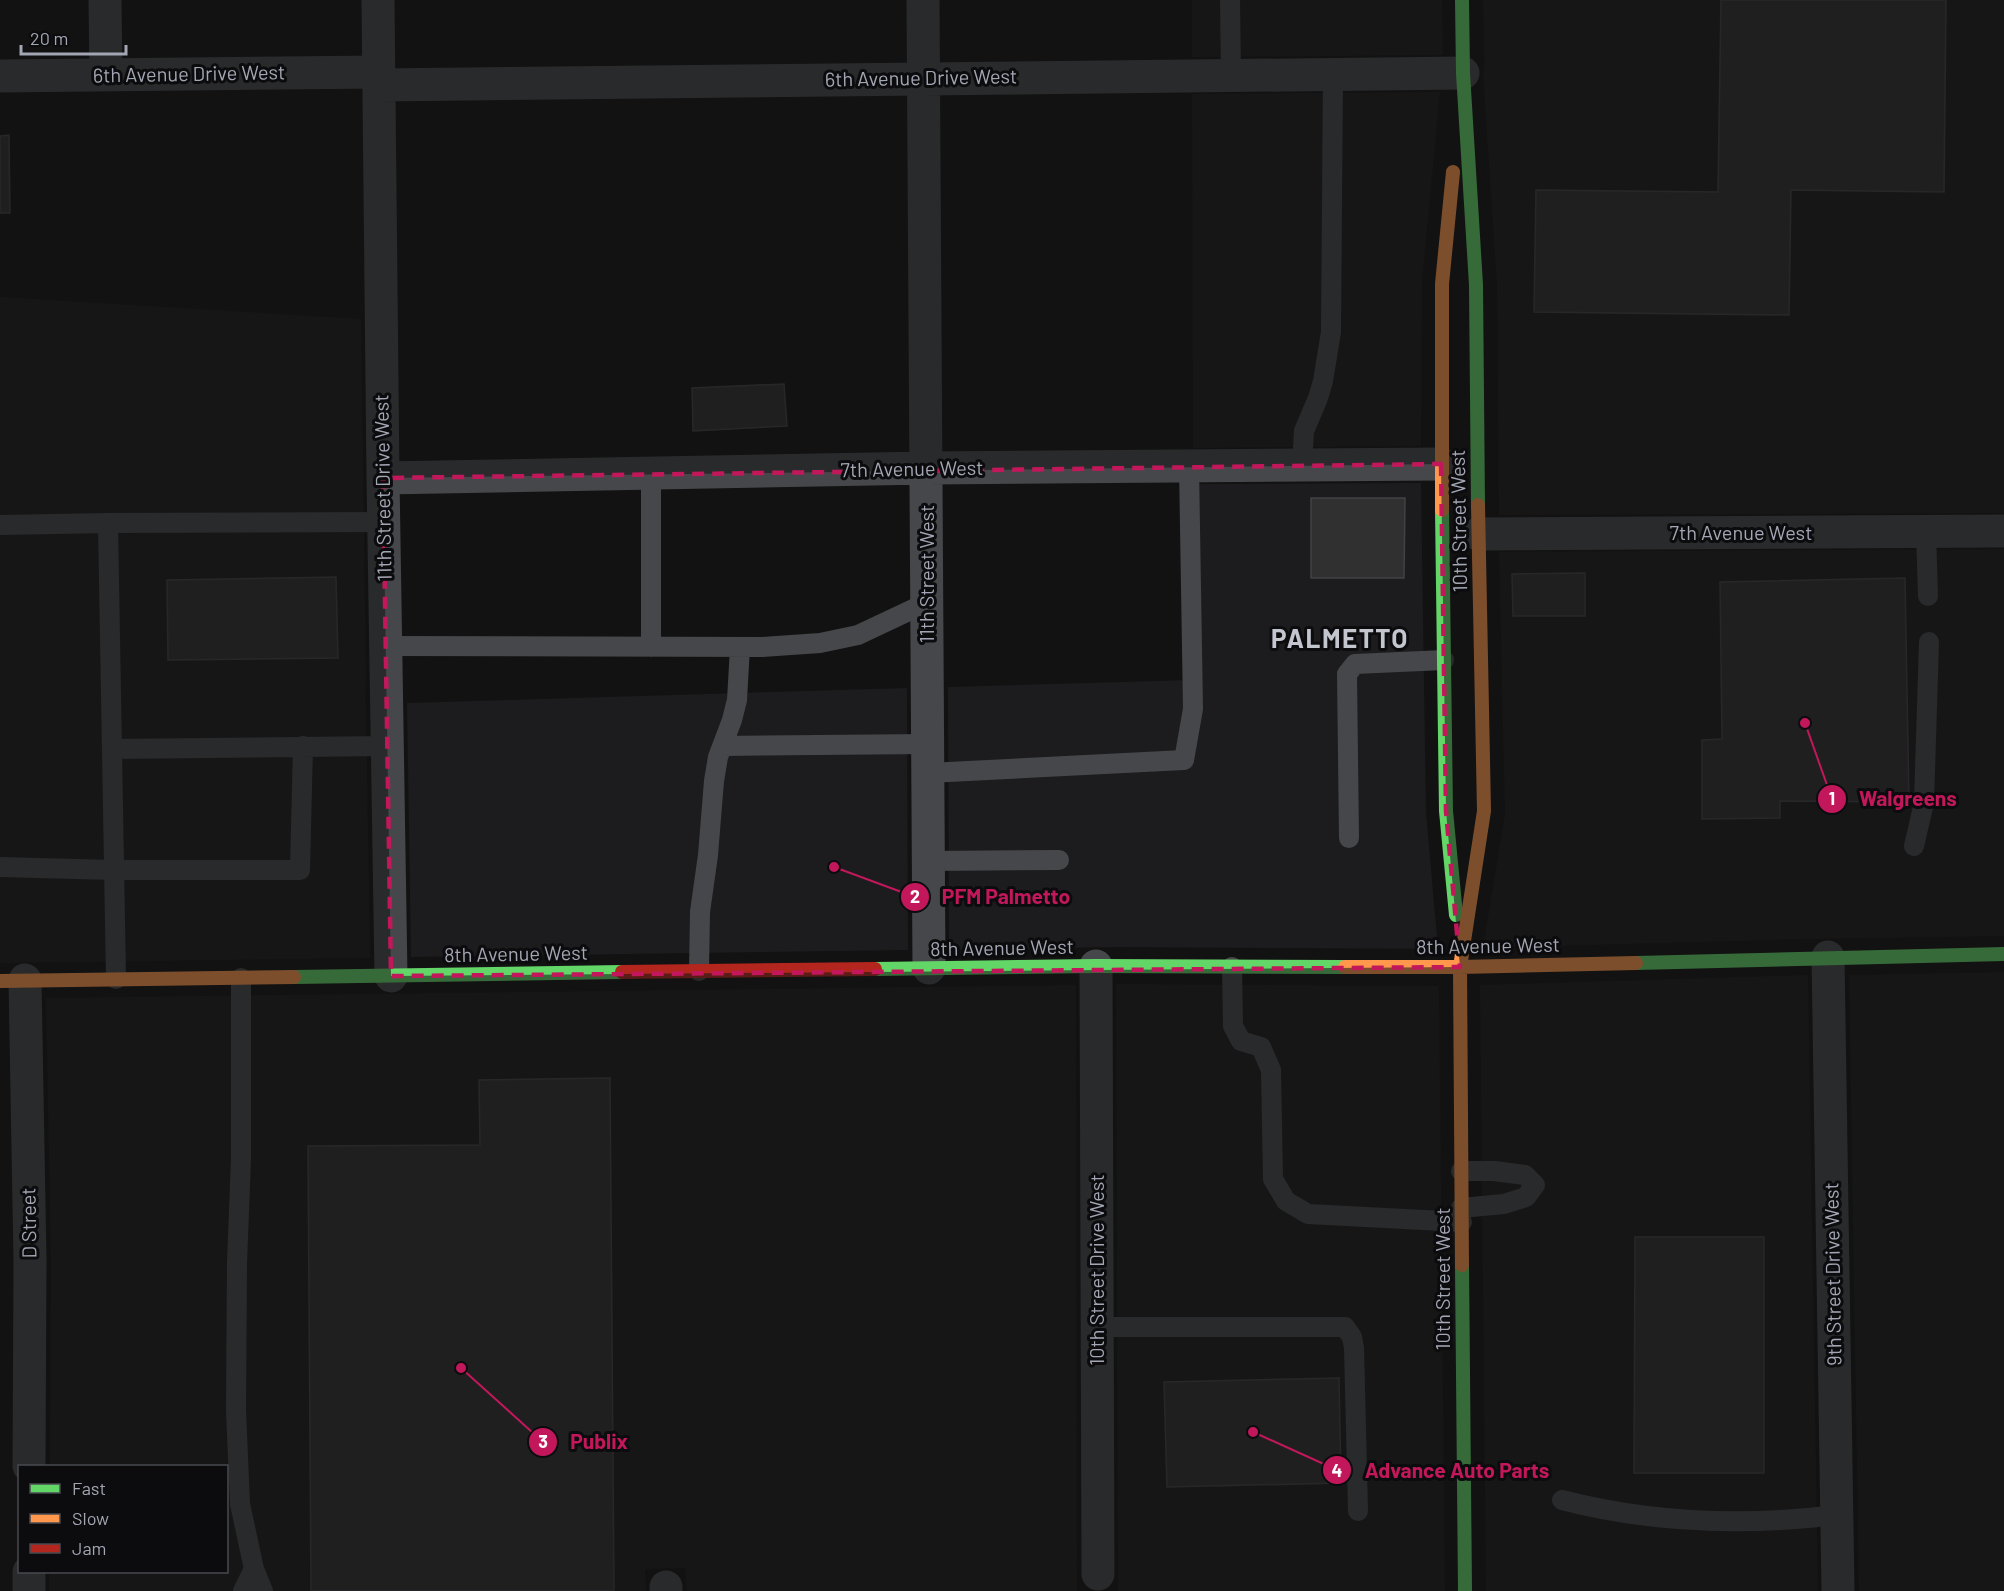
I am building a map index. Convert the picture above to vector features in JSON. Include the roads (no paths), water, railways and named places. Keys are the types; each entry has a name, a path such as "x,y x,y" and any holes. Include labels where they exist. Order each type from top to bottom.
{"main road":[{"name":"10th Street West","path":"1460,968 1484,811 1476,285 1463,73 1462,0"},
{"name":"10th Street West","path":"1463,73 1442,284 1442,464 1446,811 1460,968 1465,1591"},
{"name":"8th Avenue West","path":"13,981 1096,966 1460,968 2004,954"}],"street":[{"path":"105,0 106,75"},
{"name":"11th Street Drive West","path":"378,0 391,976"},
{"name":"11th Street West","path":"923,0 929,968"},
{"name":"6th Avenue Drive West","path":"0,76 924,78 1463,73"},
{"name":"7th Avenue West","path":"383,478 927,468 1442,464"},
{"name":"7th Avenue West","path":"1478,534 2004,531"},
{"name":"9th Street Drive West","path":"1828,957 1838,1591"},
{"name":"10th Street Drive West","path":"1096,966 1098,1574"},
{"name":"D Street","path":"13,981 30,1262 29,1465"},
{"path":"29,1573 29,1591"}],"lane":[{"path":"1230,0 1231,75"},
{"path":"1302,465 1304,431 1323,381 1331,332 1333,74"},
{"path":"723,746 928,758 1184,760 1193,709 1189,466"},
{"path":"651,473 651,647"},
{"path":"0,525 384,522"},
{"path":"108,523 116,980"},
{"path":"1926,532 1928,596"},
{"path":"386,646 740,647 806,645 858,635 928,602"},
{"path":"1914,846 1924,803 1929,642"},
{"path":"699,971 700,912 714,781 718,757 732,720 736,700 740,647"},
{"path":"1349,838 1347,674 1355,664 1444,660"},
{"path":"0,867 114,870 300,870 303,746"},
{"path":"111,749 387,746"},
{"path":"929,861 1059,860"},
{"path":"1232,967 1233,1026 1241,1041 1261,1047 1271,1070 1273,1179 1286,1201 1308,1214 1462,1215 1526,1197 1536,1185 1525,1175 1494,1171 1461,1171"},
{"path":"241,978 241,1159 237,1263 236,1410 240,1504 254,1569 263,1591"},
{"path":"1097,1328 1345,1327 1352,1337 1354,1348 1358,1511"},
{"path":"1562,1500 1597,1509 1711,1521 1797,1520 1837,1515"},
{"path":"243,1591 254,1569"}],"place":[{"name":"Walgreens","path":"1805,723"},
{"name":"PFM Palmetto","path":"834,867"},
{"name":"Publix","path":"461,1368"},
{"name":"Advance Auto Parts","path":"1253,1432"}],"district":[{"name":"PALMETTO","path":"1340,639"}]}
